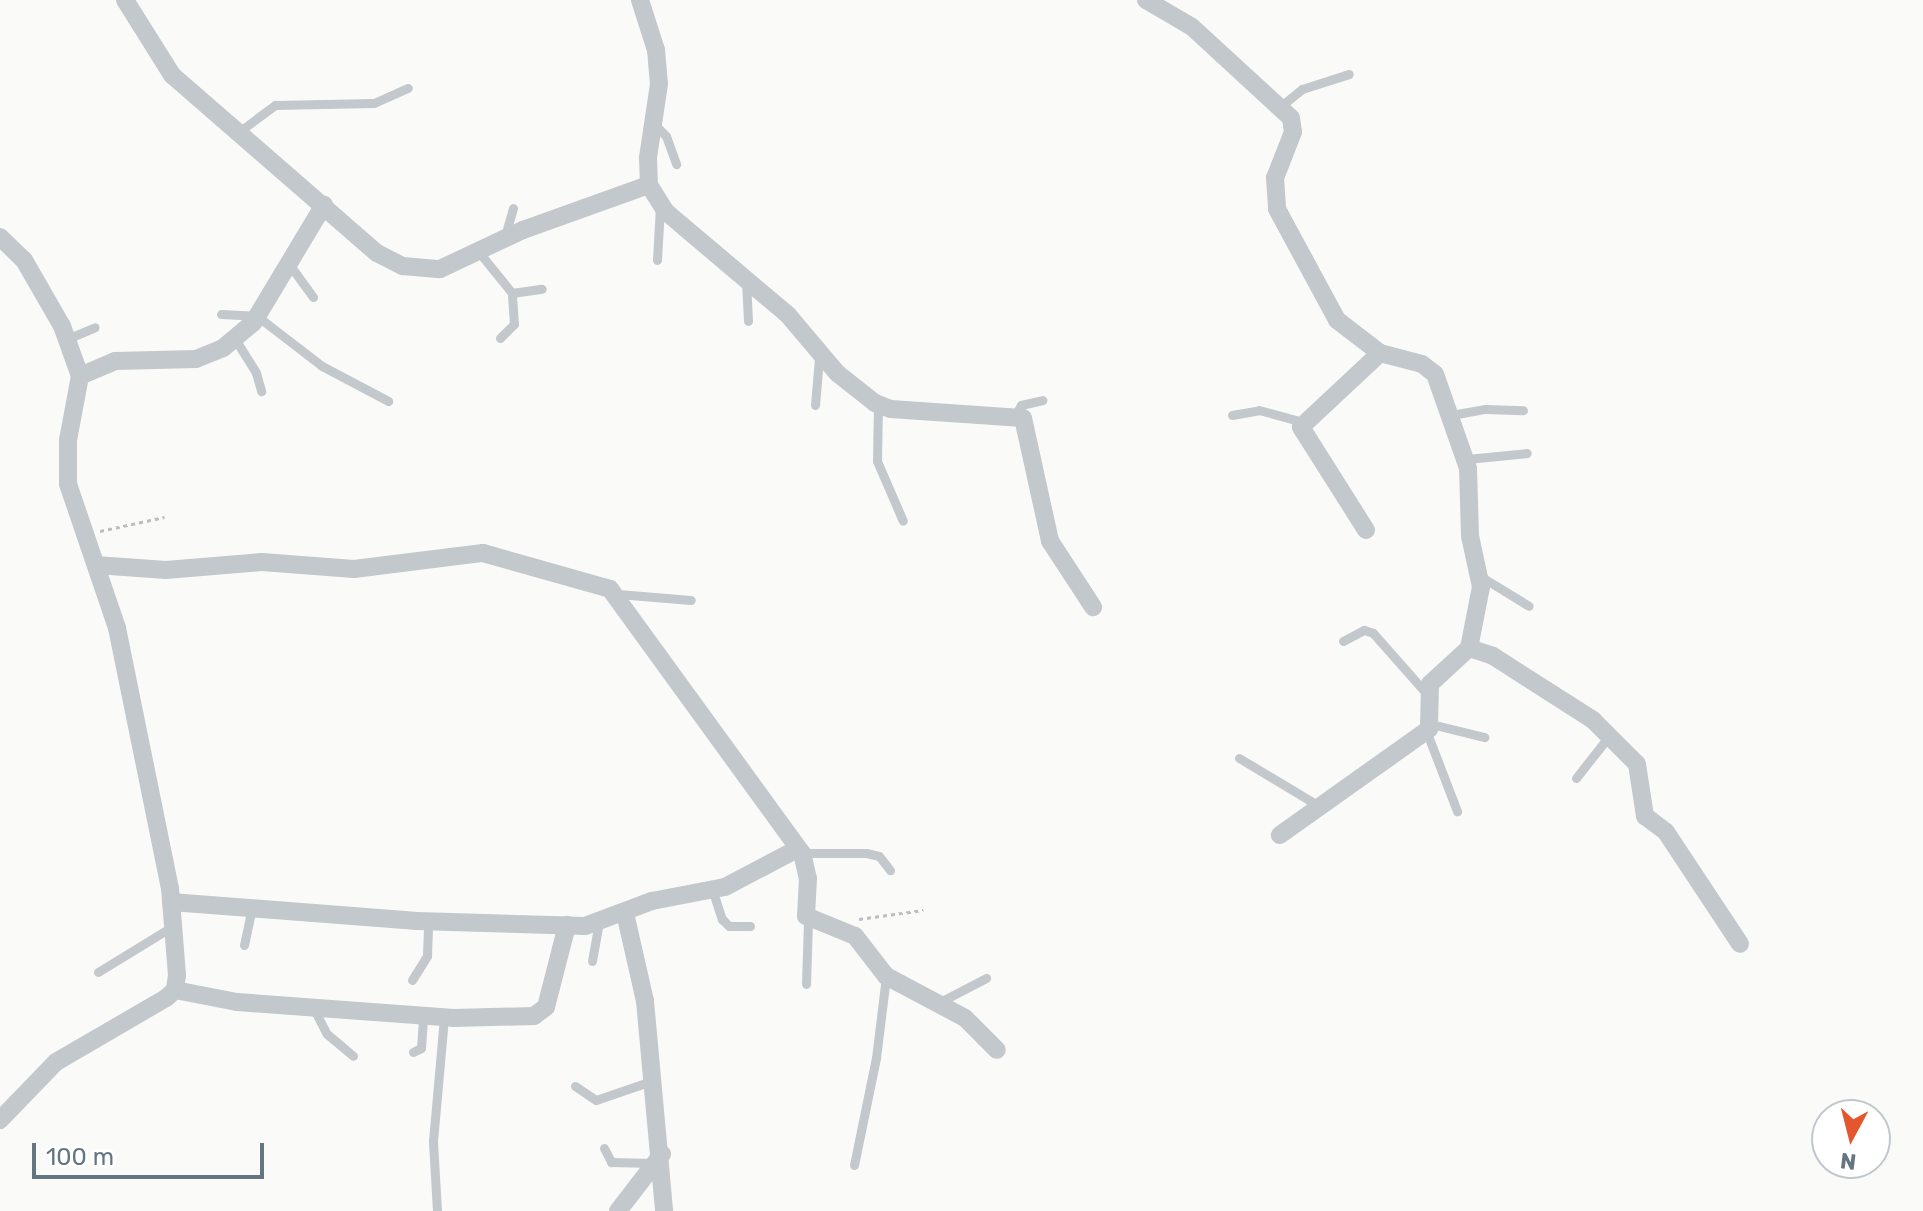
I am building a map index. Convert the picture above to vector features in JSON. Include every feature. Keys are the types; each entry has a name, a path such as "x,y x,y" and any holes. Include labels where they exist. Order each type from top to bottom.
{"street":[{"path":"640,0 656,50 659,84 649,185 661,204 788,315 819,353 878,404 909,411 1016,414 1023,418 1050,541 1093,607"},
{"path":"1146,0 1192,27 1291,118 1293,132 1275,178 1277,209 1337,320 1380,353 1430,369 1467,459 1470,536 1480,576 1469,648 1430,684 1427,694 1429,729 1280,835"},
{"path":"132,2 172,75 377,253 403,266 440,269 504,239 649,185"},
{"path":"80,376 115,361 196,359 235,339 257,316 324,205"},
{"path":"0,237 24,260 67,339 80,376 68,440 68,484 120,642 171,902 175,990"},
{"path":"1366,530 1301,432 1303,422 1380,353"},
{"path":"96,565 166,570 262,562 354,569 483,553 618,594 800,851 807,865 808,919 855,936 886,976 965,1018 997,1050"},
{"path":"1469,648 1541,686 1593,720 1637,764 1645,816 1666,832 1740,944"},
{"path":"171,902 428,921 567,925 599,922 652,901 742,880 800,851"},
{"path":"625,913 645,1001 664,1211"},
{"path":"0,1120 56,1062 175,990 237,1002 423,1016 543,1012 567,925"},
{"path":"618,1211 658,1159"}],"lane":[{"path":"1281,106 1302,89 1349,74"},
{"path":"240,131 275,105 374,103 408,88"},
{"path":"653,123 666,136 676,164"},
{"path":"657,260 661,204"},
{"path":"504,239 513,208"},
{"path":"478,251 512,293 514,324 500,338"},
{"path":"289,264 313,297"},
{"path":"746,279 748,321"},
{"path":"512,293 542,289"},
{"path":"221,314 257,316 322,366 388,401"},
{"path":"67,339 95,327"},
{"path":"235,339 256,373 261,391"},
{"path":"815,405 819,353"},
{"path":"1016,414 1021,405 1042,400"},
{"path":"878,404 877,461 903,521"},
{"path":"1451,415 1485,409 1523,410"},
{"path":"1232,415 1259,410 1303,422"},
{"path":"1467,459 1527,453"},
{"path":"1480,576 1529,606"},
{"path":"618,594 691,600"},
{"path":"1343,641 1364,630 1373,633 1427,694"},
{"path":"1457,811 1429,729 1484,737"},
{"path":"1576,778 1609,736"},
{"path":"1239,758 1321,807"},
{"path":"800,851 866,853 879,856 890,870"},
{"path":"712,889 722,919 729,926 750,926"},
{"path":"244,945 252,906"},
{"path":"806,984 808,919"},
{"path":"412,980 427,956 428,921"},
{"path":"592,961 599,922"},
{"path":"98,972 173,926"},
{"path":"854,1165 876,1058 886,976"},
{"path":"940,1002 986,978"},
{"path":"313,1007 327,1034 353,1056"},
{"path":"413,1052 421,1048 423,1016"},
{"path":"437,1211 433,1141 444,1017"},
{"path":"575,1086 596,1100 654,1080"},
{"path":"604,1148 611,1162 658,1159"}],"path":[{"path":"85,535 165,517"},
{"path":"837,928 871,916 923,910"}]}
